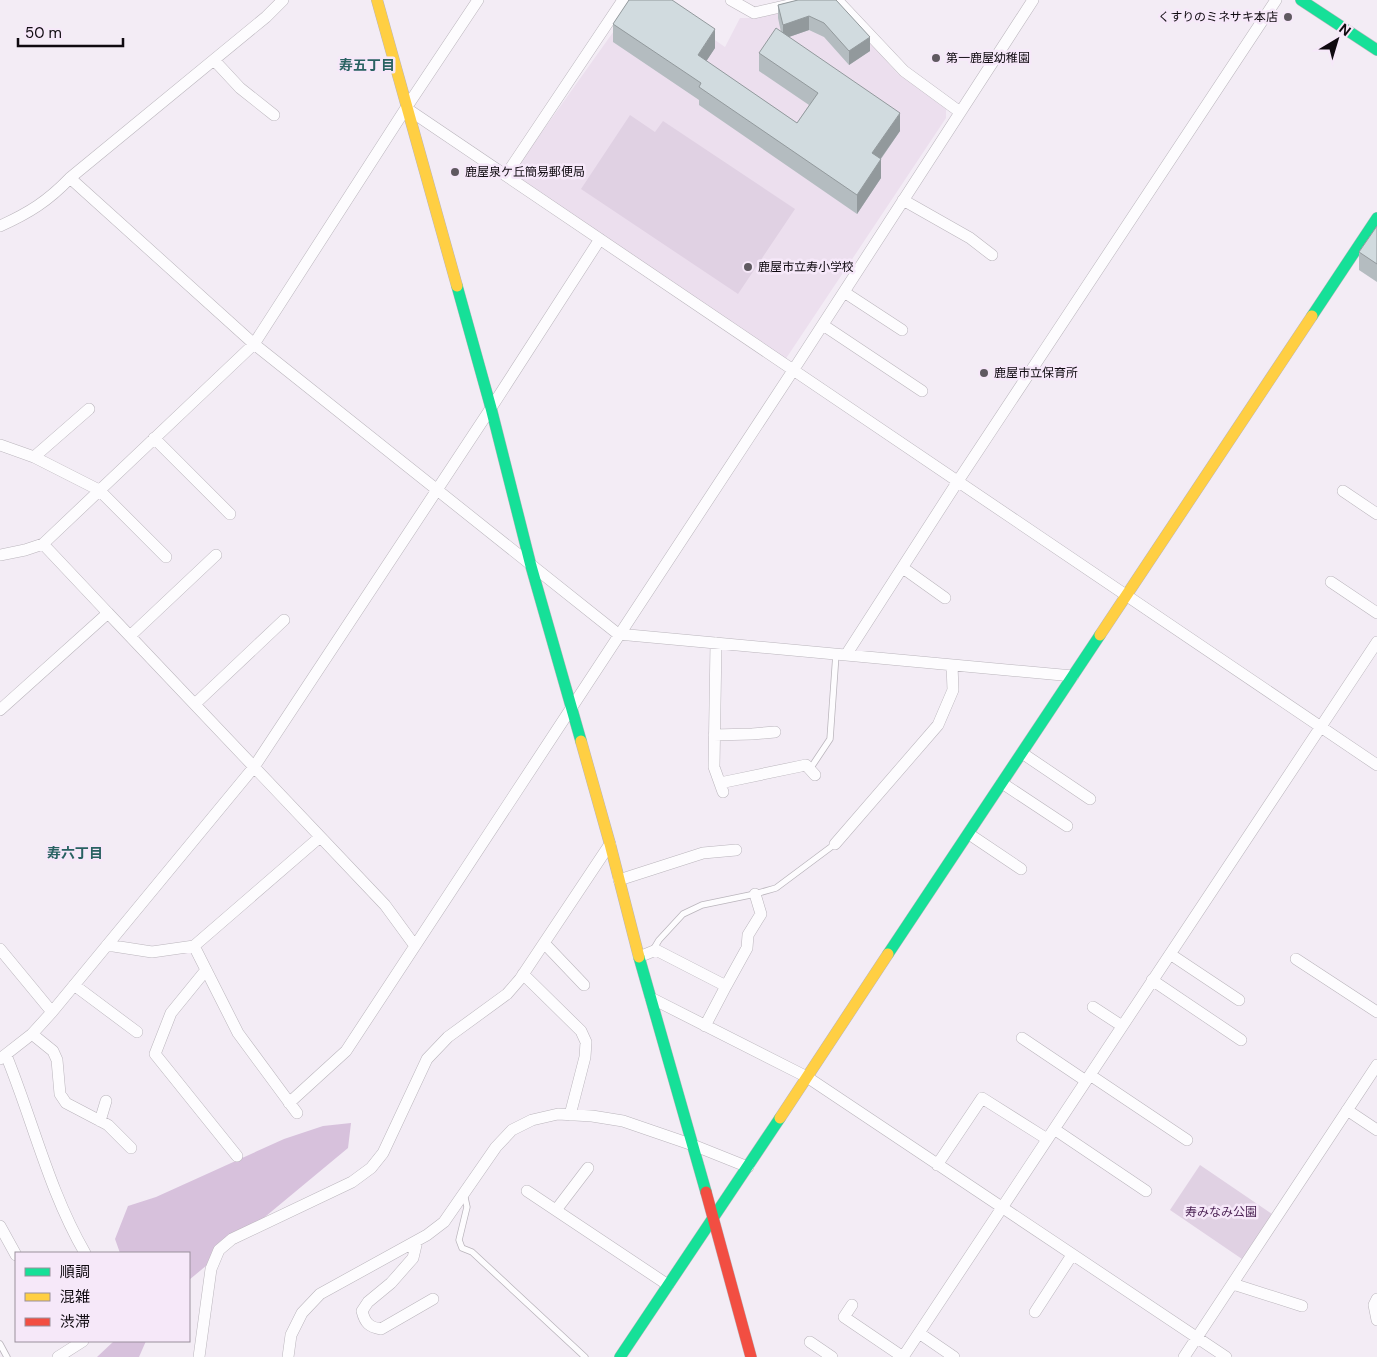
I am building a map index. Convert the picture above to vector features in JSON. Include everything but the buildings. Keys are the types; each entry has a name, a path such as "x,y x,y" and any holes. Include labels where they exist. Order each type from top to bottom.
{"street":[{"path":"0,226 20,217 53,196 70,178 266,17 282,0"},
{"path":"377,0 491,408 531,566 610,844 639,956 751,1357"},
{"path":"0,555 43,544 254,344 478,0"},
{"path":"506,175 623,0"},
{"path":"732,0 754,13 812,0"},
{"path":"837,0 904,71 960,112"},
{"path":"289,1102 346,1051 571,709 618,634 794,370 1032,0"},
{"path":"841,655 903,568 958,481 1276,0"},
{"path":"1301,0 1377,50"},
{"path":"214,60 240,88 274,115"},
{"path":"406,108 1377,765"},
{"path":"70,178 254,344 618,634 1073,676"},
{"path":"903,200 970,238 992,255"},
{"path":"620,1357 1377,218"},
{"path":"84,1252 73,1232 46,1170 18,1084 3,1057 32,1034 52,1012 254,767 600,239"},
{"path":"844,292 902,330"},
{"path":"823,325 922,391"},
{"path":"34,457 89,409"},
{"path":"154,438 230,514"},
{"path":"0,445 34,457 99,490 166,557"},
{"path":"1344,491 1377,514"},
{"path":"43,544 385,905 415,946"},
{"path":"130,636 216,555"},
{"path":"903,568 945,598"},
{"path":"1332,582 1377,613"},
{"path":"0,709 108,613"},
{"path":"195,704 284,620"},
{"path":"852,1305 844,1317 903,1357 1377,642"},
{"path":"716,643 714,767 722,788 806,765 812,772"},
{"path":"835,844 938,725 953,690 952,665"},
{"path":"714,735 775,732"},
{"path":"1022,753 1090,799"},
{"path":"1002,783 1067,826"},
{"path":"969,834 1021,869"},
{"path":"107,944 152,952 194,946 320,836"},
{"path":"199,1357 211,1269 219,1250 232,1239 352,1182 371,1168 383,1153 427,1059 448,1037 507,994 523,974 610,844"},
{"path":"619,880 703,853 736,850"},
{"path":"705,1026 747,948 748,935 761,914 755,894"},
{"path":"544,943 584,985"},
{"path":"194,946 238,1033 297,1113"},
{"path":"0,949 52,1012"},
{"path":"639,956 656,950 726,986"},
{"path":"1170,954 1239,1000"},
{"path":"1296,959 1377,1012"},
{"path":"206,970 172,1013 155,1054 237,1156"},
{"path":"523,974 580,1031 586,1042 585,1057 570,1115"},
{"path":"1152,980 1241,1040"},
{"path":"74,985 137,1032"},
{"path":"651,998 807,1077 1226,1357"},
{"path":"1093,1007 1122,1026"},
{"path":"32,1034 53,1051 57,1060 60,1094 66,1103 108,1125 130,1148"},
{"path":"1022,1038 1187,1140"},
{"path":"1184,1357 1377,1065"},
{"path":"937,1165 982,1098 1050,1134 1146,1191"},
{"path":"100,1121 106,1101"},
{"path":"1347,1110 1377,1130"},
{"path":"288,1357 291,1335 302,1313 320,1294 427,1235 444,1222 496,1147 512,1130 532,1120 558,1114 592,1116 623,1121 748,1167"},
{"path":"556,1210 588,1168"},
{"path":"527,1191 668,1285"},
{"path":"0,1226 15,1253"},
{"path":"416,1241 413,1258 391,1283 368,1302 362,1312 364,1321 371,1327 381,1329 433,1299"},
{"path":"1035,1312 1072,1255"},
{"path":"1233,1284 1302,1306"},
{"path":"1377,1299 1374,1304 1377,1320"},
{"path":"919,1333 954,1357"},
{"path":"810,1342 832,1357"},
{"path":"58,1357 67,1345"}],"lane":[{"path":"812,772 830,739 841,655"},
{"path":"652,952 659,940 683,914 702,904 776,888 835,844"},
{"path":"464,1193 467,1207 459,1240 462,1248 472,1252 584,1357"},
{"path":"0,1344 7,1357"}],"shaded area":[{"name":"鹿屋市立寿小学校","path":"636,0 657,0 725,47 740,18 755,18 825,1 838,6 897,73 946,109 946,118 785,360 512,174"},
{"path":"351,1123 348,1148 190,1279 190,1252 120,1252 115,1239 128,1206 156,1197 284,1139 323,1126"},
{"path":"113,1342 146,1342 139,1357 97,1357"}],"green space":[{"path":"630,115 655,132 663,121 795,209 738,294 581,189"},
{"name":"寿みなみ公園","path":"1200,1165 1272,1214 1242,1259 1170,1210"}],"traffic: fast":[{"path":"1301,0 1377,50"},
{"path":"1312,316 1377,218"},
{"path":"457,286 491,408 531,566 581,741"},
{"path":"888,954 1100,635"},
{"path":"639,957 706,1192"},
{"path":"620,1357 780,1118"}],"traffic: slow":[{"path":"377,0 457,286"},
{"path":"1100,635 1312,316"},
{"path":"581,741 639,957"},
{"path":"780,1118 888,954"}],"traffic: jam":[{"path":"706,1192 751,1357"}],"place":[{"name":"くすりのミネサキ本店","path":"1288,17"},
{"name":"第一鹿屋幼稚園","path":"936,58"},
{"name":"鹿屋泉ケ丘簡易郵便局","path":"455,172"},
{"name":"鹿屋市立寿小学校","path":"748,267"},
{"name":"鹿屋市立保育所","path":"984,373"}],"district":[{"name":"寿五丁目","path":"367,65"},
{"name":"寿六丁目","path":"75,853"}]}
